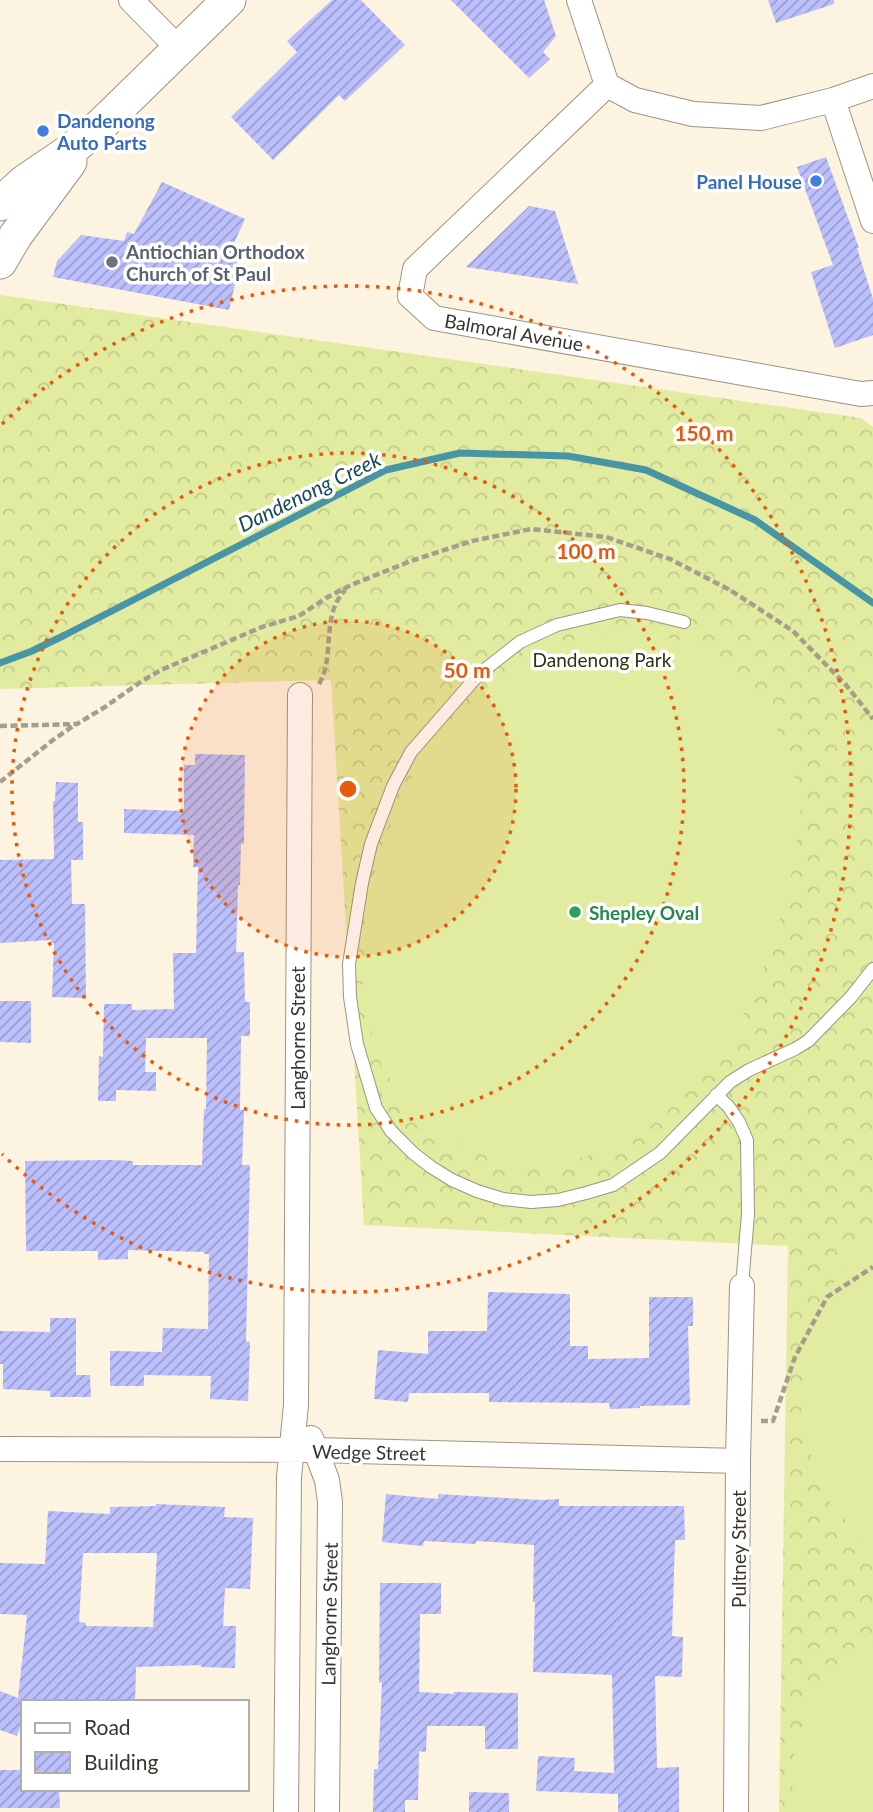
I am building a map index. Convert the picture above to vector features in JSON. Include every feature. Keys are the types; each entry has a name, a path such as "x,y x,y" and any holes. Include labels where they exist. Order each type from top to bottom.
{"main road":[{"path":"0,204 101,125 229,0"},
{"path":"0,262 51,187 101,125"}],"street":[{"path":"131,0 178,48"},
{"path":"579,0 607,85 635,100 693,114 761,118 833,100 873,86"},
{"name":"Balmoral Avenue","path":"607,85 415,269 410,296 434,318 861,394 873,393"},
{"path":"833,100 873,220"},
{"name":"Langhorne Street","path":"286,1812 289,1477 304,1450 304,1422 296,1380 299,706"},
{"name":"Pultney Street","path":"736,1812 742,1286"},
{"name":"Wedge Street","path":"0,1449 304,1450 738,1461"},
{"name":"Langhorne Street","path":"304,1450 327,1480 330,1502 327,1812"}],"lane":[{"path":"684,622 620,610 556,625 520,642 479,674 411,752 393,786 371,844 349,964 350,997 358,1044 376,1108 391,1131 413,1153 452,1181 478,1191 503,1199 531,1202 558,1200 613,1185 660,1153 730,1082 807,1041 873,969"},
{"path":"716,1095 728,1106 747,1140 748,1214 742,1286"}],"path":[{"path":"0,782 52,740 161,670 262,627 299,616 351,585 411,561 472,541 531,529 607,537 670,559 730,590 793,631 846,685 873,719"},
{"path":"299,706 325,674 330,621 338,600 351,585"},
{"path":"0,726 77,724"},
{"path":"739,1422 773,1421 795,1357 827,1297 873,1267"}],"green space":[{"name":"Dandenong Park","path":"0,295 861,418 873,427 873,1812 779,1812 788,1246 364,1225 331,680 0,689"},
{"name":"Shepley Oval","path":"635,631 679,640 731,671 767,711 791,758 801,815 788,893 765,965 738,1027 700,1081 651,1126 599,1152 556,1166 505,1163 468,1149 439,1133 412,1112 383,1069 362,1004 365,932 378,856 409,781 453,723 495,683 543,651 584,637"},
{"path":"873,1237 873,1554 825,1495 801,1426 803,1353 795,1357 814,1313 854,1252"},
{"path":"873,1644 873,1812 794,1812 791,1763 809,1705 844,1662"}],"building":[{"path":"332,0 361,0 405,45 345,101 339,95 273,160 231,117 297,52 287,41"},
{"path":"451,0 544,0 556,36 543,52 550,59 529,78"},
{"path":"768,0 834,0 834,4 776,23"},
{"path":"826,157 859,248 873,299 873,335 835,348 811,272 833,265 797,167"},
{"path":"162,182 245,219 231,250 239,267 229,310 53,277 57,261 81,235 124,241 127,232 134,234"},
{"path":"529,206 555,211 578,284 466,267"},
{"path":"195,754 245,755 244,844 241,844 236,952 244,952 245,1002 250,1002 250,1036 241,1036 240,1110 244,1110 242,1165 250,1165 246,1341 250,1342 248,1401 210,1399 211,1376 144,1375 144,1386 110,1386 110,1351 162,1352 163,1328 208,1329 209,1254 128,1250 128,1259 98,1260 98,1251 26,1251 25,1161 111,1160 133,1161 133,1165 202,1165 207,1038 146,1038 145,1072 156,1072 156,1091 116,1090 116,1101 98,1101 99,1056 103,1057 104,1004 132,1004 132,1010 174,1009 173,953 196,953 198,867 193,867 194,835 124,833 124,809 184,811 184,765 195,765"},
{"path":"56,782 78,783 78,822 83,822 83,860 71,860 72,904 85,904 86,998 52,997 54,943 51,943 51,940 0,943 0,860 54,859 53,801"},
{"path":"0,1001 31,1001 31,1043 0,1042"},
{"path":"488,1292 570,1294 570,1346 588,1346 588,1359 649,1358 649,1297 693,1297 693,1326 688,1326 690,1405 610,1409 609,1403 489,1402 489,1393 409,1393 408,1402 374,1399 378,1350 428,1354 428,1331 487,1331"},
{"path":"50,1318 76,1318 76,1375 90,1375 91,1397 50,1397 50,1391 3,1389 0,1331 50,1332"},
{"path":"386,1494 438,1499 438,1494 559,1499 559,1506 684,1506 685,1540 675,1540 672,1636 683,1637 682,1677 655,1676 657,1768 679,1767 679,1812 618,1812 618,1794 536,1791 538,1756 575,1758 574,1771 614,1773 612,1675 533,1672 534,1545 424,1541 423,1546 382,1542"},
{"path":"156,1504 225,1507 224,1517 253,1518 250,1589 225,1588 223,1626 236,1626 235,1668 201,1665 136,1667 135,1700 21,1700 21,1725 17,1736 0,1730 0,1691 18,1698 27,1615 0,1614 0,1563 45,1564 48,1511 110,1514 110,1507","holes":["83,1553 157,1553 153,1627 86,1626 86,1623 79,1622"]},
{"path":"380,1583 441,1583 441,1614 420,1614 419,1692 518,1693 518,1749 485,1749 485,1726 427,1726 426,1752 419,1751 418,1800 405,1800 405,1812 373,1812 382,1683 379,1682"},
{"path":"0,1770 21,1770 21,1791 59,1791 60,1808 0,1808"},
{"path":"469,1792 509,1793 509,1812 469,1812"}],"waterway":[{"name":"Dandenong Creek","path":"0,663 65,635 386,470 460,453 568,456 646,470 755,520 873,603"}],"place":[{"name":"Dandenong Auto Parts","path":"43,131"},
{"name":"Panel House","path":"816,181"},
{"name":"Antiochian Orthodox Church of St Paul","path":"112,262"},
{"name":"Shepley Oval","path":"575,912"}]}
